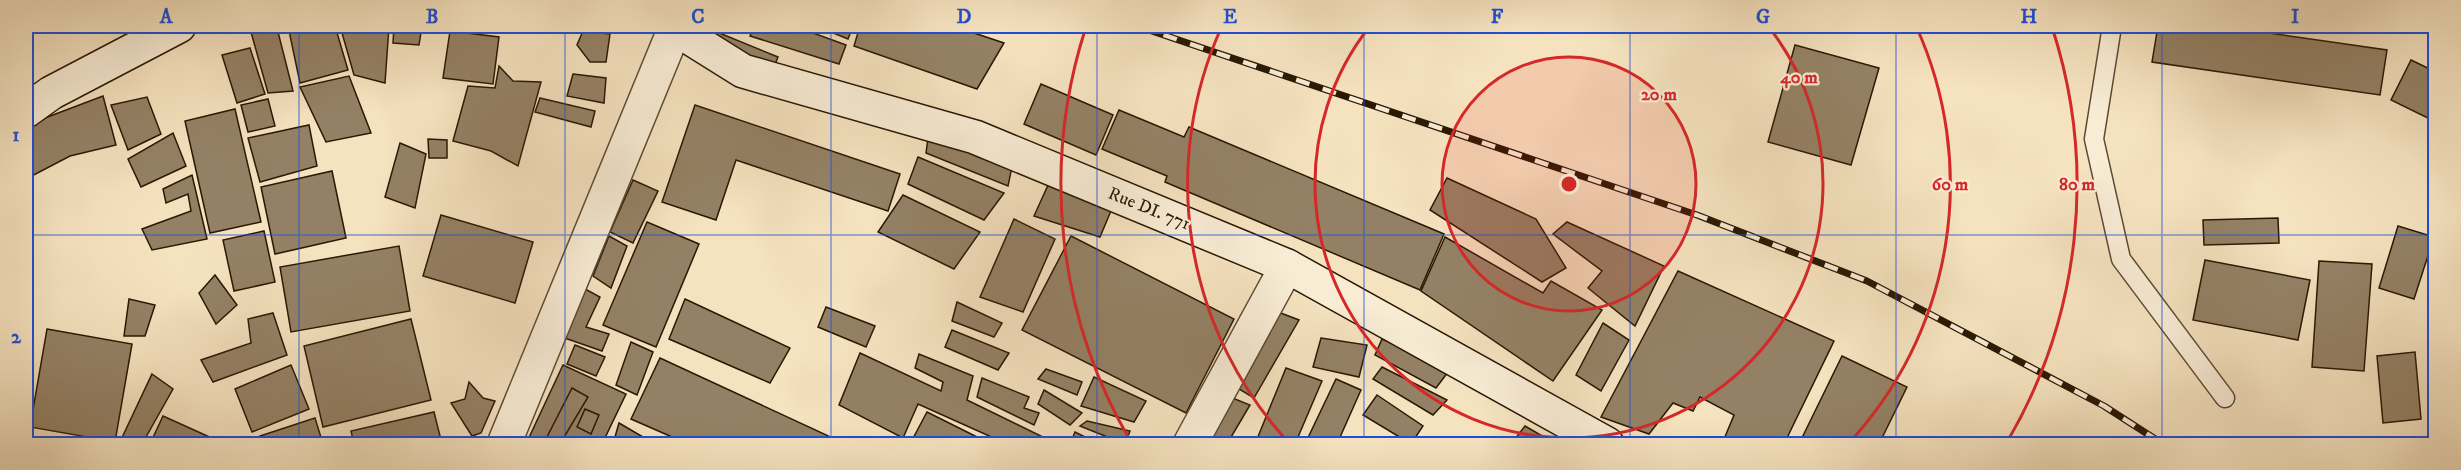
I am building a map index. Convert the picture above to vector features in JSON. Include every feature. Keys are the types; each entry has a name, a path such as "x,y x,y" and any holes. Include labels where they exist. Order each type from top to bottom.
{"street":[{"path":"26,111 51,93 179,26"},
{"path":"504,444 673,27"},
{"name":"Rue DI. 771","path":"673,27 743,71 975,137 1287,266 1607,444"},
{"path":"1190,444 1287,266"}],"lane":[{"path":"2112,26 2094,139 2121,259 2225,398"}],"building":[{"path":"288,26 335,26 348,70 300,83"},
{"path":"340,26 389,26 385,83 354,75"},
{"path":"394,26 422,26 419,45 393,43"},
{"path":"754,26 794,26 846,45 839,64 750,36"},
{"path":"816,26 853,26 848,39"},
{"path":"860,26 953,26 1004,43 977,89 854,46"},
{"path":"2158,26 2220,26 2387,50 2380,95 2152,62"},
{"path":"277,28 293,91 268,93 251,32"},
{"path":"712,30 778,57 774,67 717,43"},
{"path":"450,31 499,37 493,84 443,78"},
{"path":"583,31 610,34 606,62 590,62 577,45"},
{"path":"1795,45 1879,68 1851,165 1768,142"},
{"path":"250,48 265,94 237,103 222,55"},
{"path":"2411,60 2436,72 2436,122 2391,100"},
{"path":"499,66 513,81 541,82 518,166 491,151 453,141 468,86 495,88"},
{"path":"573,74 606,78 604,103 567,96"},
{"path":"349,76 371,133 326,142 300,87"},
{"path":"1041,84 1113,115 1096,155 1024,124"},
{"path":"103,96 116,145 70,156 26,179 26,129 45,118"},
{"path":"147,97 161,134 128,150 111,105"},
{"path":"540,98 595,111 591,127 535,112"},
{"path":"268,99 275,126 248,132 241,105"},
{"path":"695,105 900,174 888,211 736,160 716,220 662,202"},
{"path":"235,109 261,222 210,233 185,121"},
{"path":"1119,110 1184,137 1189,127 1444,234 1420,290 1165,182 1167,176 1102,149"},
{"path":"309,125 317,166 260,182 248,138"},
{"path":"929,131 1013,162 1008,186 926,153"},
{"path":"173,133 186,166 141,187 128,159"},
{"path":"428,139 447,140 447,158 429,158"},
{"path":"400,143 426,154 415,208 385,197"},
{"path":"918,157 1004,193 984,220 908,184"},
{"path":"332,171 346,238 275,254 261,187"},
{"path":"192,175 207,239 152,250 142,229 191,211 188,194 166,203 163,189"},
{"path":"1447,178 1536,219 1566,268 1542,282 1430,210"},
{"path":"633,180 658,191 633,243 610,232"},
{"path":"1049,183 1113,206 1100,237 1034,216"},
{"path":"903,195 980,232 954,269 878,232"},
{"path":"30,209 26,267 26,210"},
{"path":"441,215 533,242 515,303 423,276"},
{"path":"2278,218 2279,243 2204,245 2203,220"},
{"path":"1014,219 1055,239 1023,312 980,297"},
{"path":"647,222 699,244 656,347 603,325"},
{"path":"1567,222 1664,266 1635,326 1588,288 1602,271 1553,234"},
{"path":"2398,226 2434,237 2414,299 2379,288"},
{"path":"264,231 275,282 234,291 223,240"},
{"path":"609,236 627,246 611,288 593,276"},
{"path":"1071,236 1234,319 1186,413 1022,330"},
{"path":"1445,237 1543,293 1551,281 1602,310 1553,381 1421,291"},
{"path":"399,246 410,311 291,332 280,267"},
{"path":"2205,260 2310,280 2298,340 2193,320"},
{"path":"2319,261 2372,264 2364,371 2312,367"},
{"path":"1678,271 1834,341 1784,444 1722,444 1734,415 1700,397 1693,411 1673,403 1649,434 1601,417"},
{"path":"215,275 237,305 216,324 199,293"},
{"path":"576,284 600,297 586,327 609,334 602,351 556,335"},
{"path":"129,299 155,305 145,336 124,336"},
{"path":"685,299 790,348 770,383 669,339"},
{"path":"957,302 1002,323 994,337 952,321"},
{"path":"826,307 875,326 866,347 818,327"},
{"path":"1278,312 1299,320 1254,398 1234,386"},
{"path":"273,313 287,355 213,382 201,360 251,343 248,319"},
{"path":"411,319 431,400 323,427 304,346"},
{"path":"1603,323 1629,340 1601,391 1576,375"},
{"path":"47,329 132,344 115,442 30,427"},
{"path":"952,330 1009,353 998,370 945,347"},
{"path":"1321,338 1367,345 1359,377 1313,367"},
{"path":"1382,339 1451,368 1436,388 1375,355"},
{"path":"631,342 653,352 637,395 616,385"},
{"path":"575,345 605,357 596,376 567,364"},
{"path":"2415,352 2421,419 2383,423 2377,356"},
{"path":"860,353 941,391 943,382 915,368 919,354 973,376 967,400 1057,444 1007,444 918,404 903,438 839,405"},
{"path":"1842,356 1907,387 1879,444 1799,444"},
{"path":"660,358 835,439 832,444 688,444 631,419"},
{"path":"291,365 309,409 252,432 235,389"},
{"path":"563,365 626,394 602,444 526,444"},
{"path":"1382,367 1447,400 1433,415 1373,379"},
{"path":"1286,368 1322,381 1295,444 1255,444"},
{"path":"1046,369 1082,382 1077,395 1038,379"},
{"path":"152,374 173,389 142,444 119,444"},
{"path":"1094,377 1146,401 1134,422 1081,406"},
{"path":"982,378 1029,397 1024,408 1039,413 1034,425 977,397"},
{"path":"1336,379 1361,390 1337,444 1305,444"},
{"path":"469,382 483,398 495,401 481,433 472,436 451,403 465,399"},
{"path":"572,388 588,397 560,444 547,437"},
{"path":"1044,390 1082,413 1070,425 1038,404"},
{"path":"1377,395 1423,426 1411,444 1363,415"},
{"path":"1230,397 1250,405 1227,444 1204,444"},
{"path":"585,409 599,415 591,434 577,427"},
{"path":"434,412 442,444 354,444 351,431"},
{"path":"927,412 991,444 910,444"},
{"path":"163,416 225,444 150,444"},
{"path":"315,418 323,444 262,444 260,436"},
{"path":"1087,421 1130,431 1125,444 1080,426"},
{"path":"619,423 655,444 613,444"},
{"path":"1525,426 1556,444 1511,444"},
{"path":"1075,432 1099,444 1070,444"}],"railway":[{"path":"1137,26 1697,215 1867,281 2104,406 2163,444"}]}
